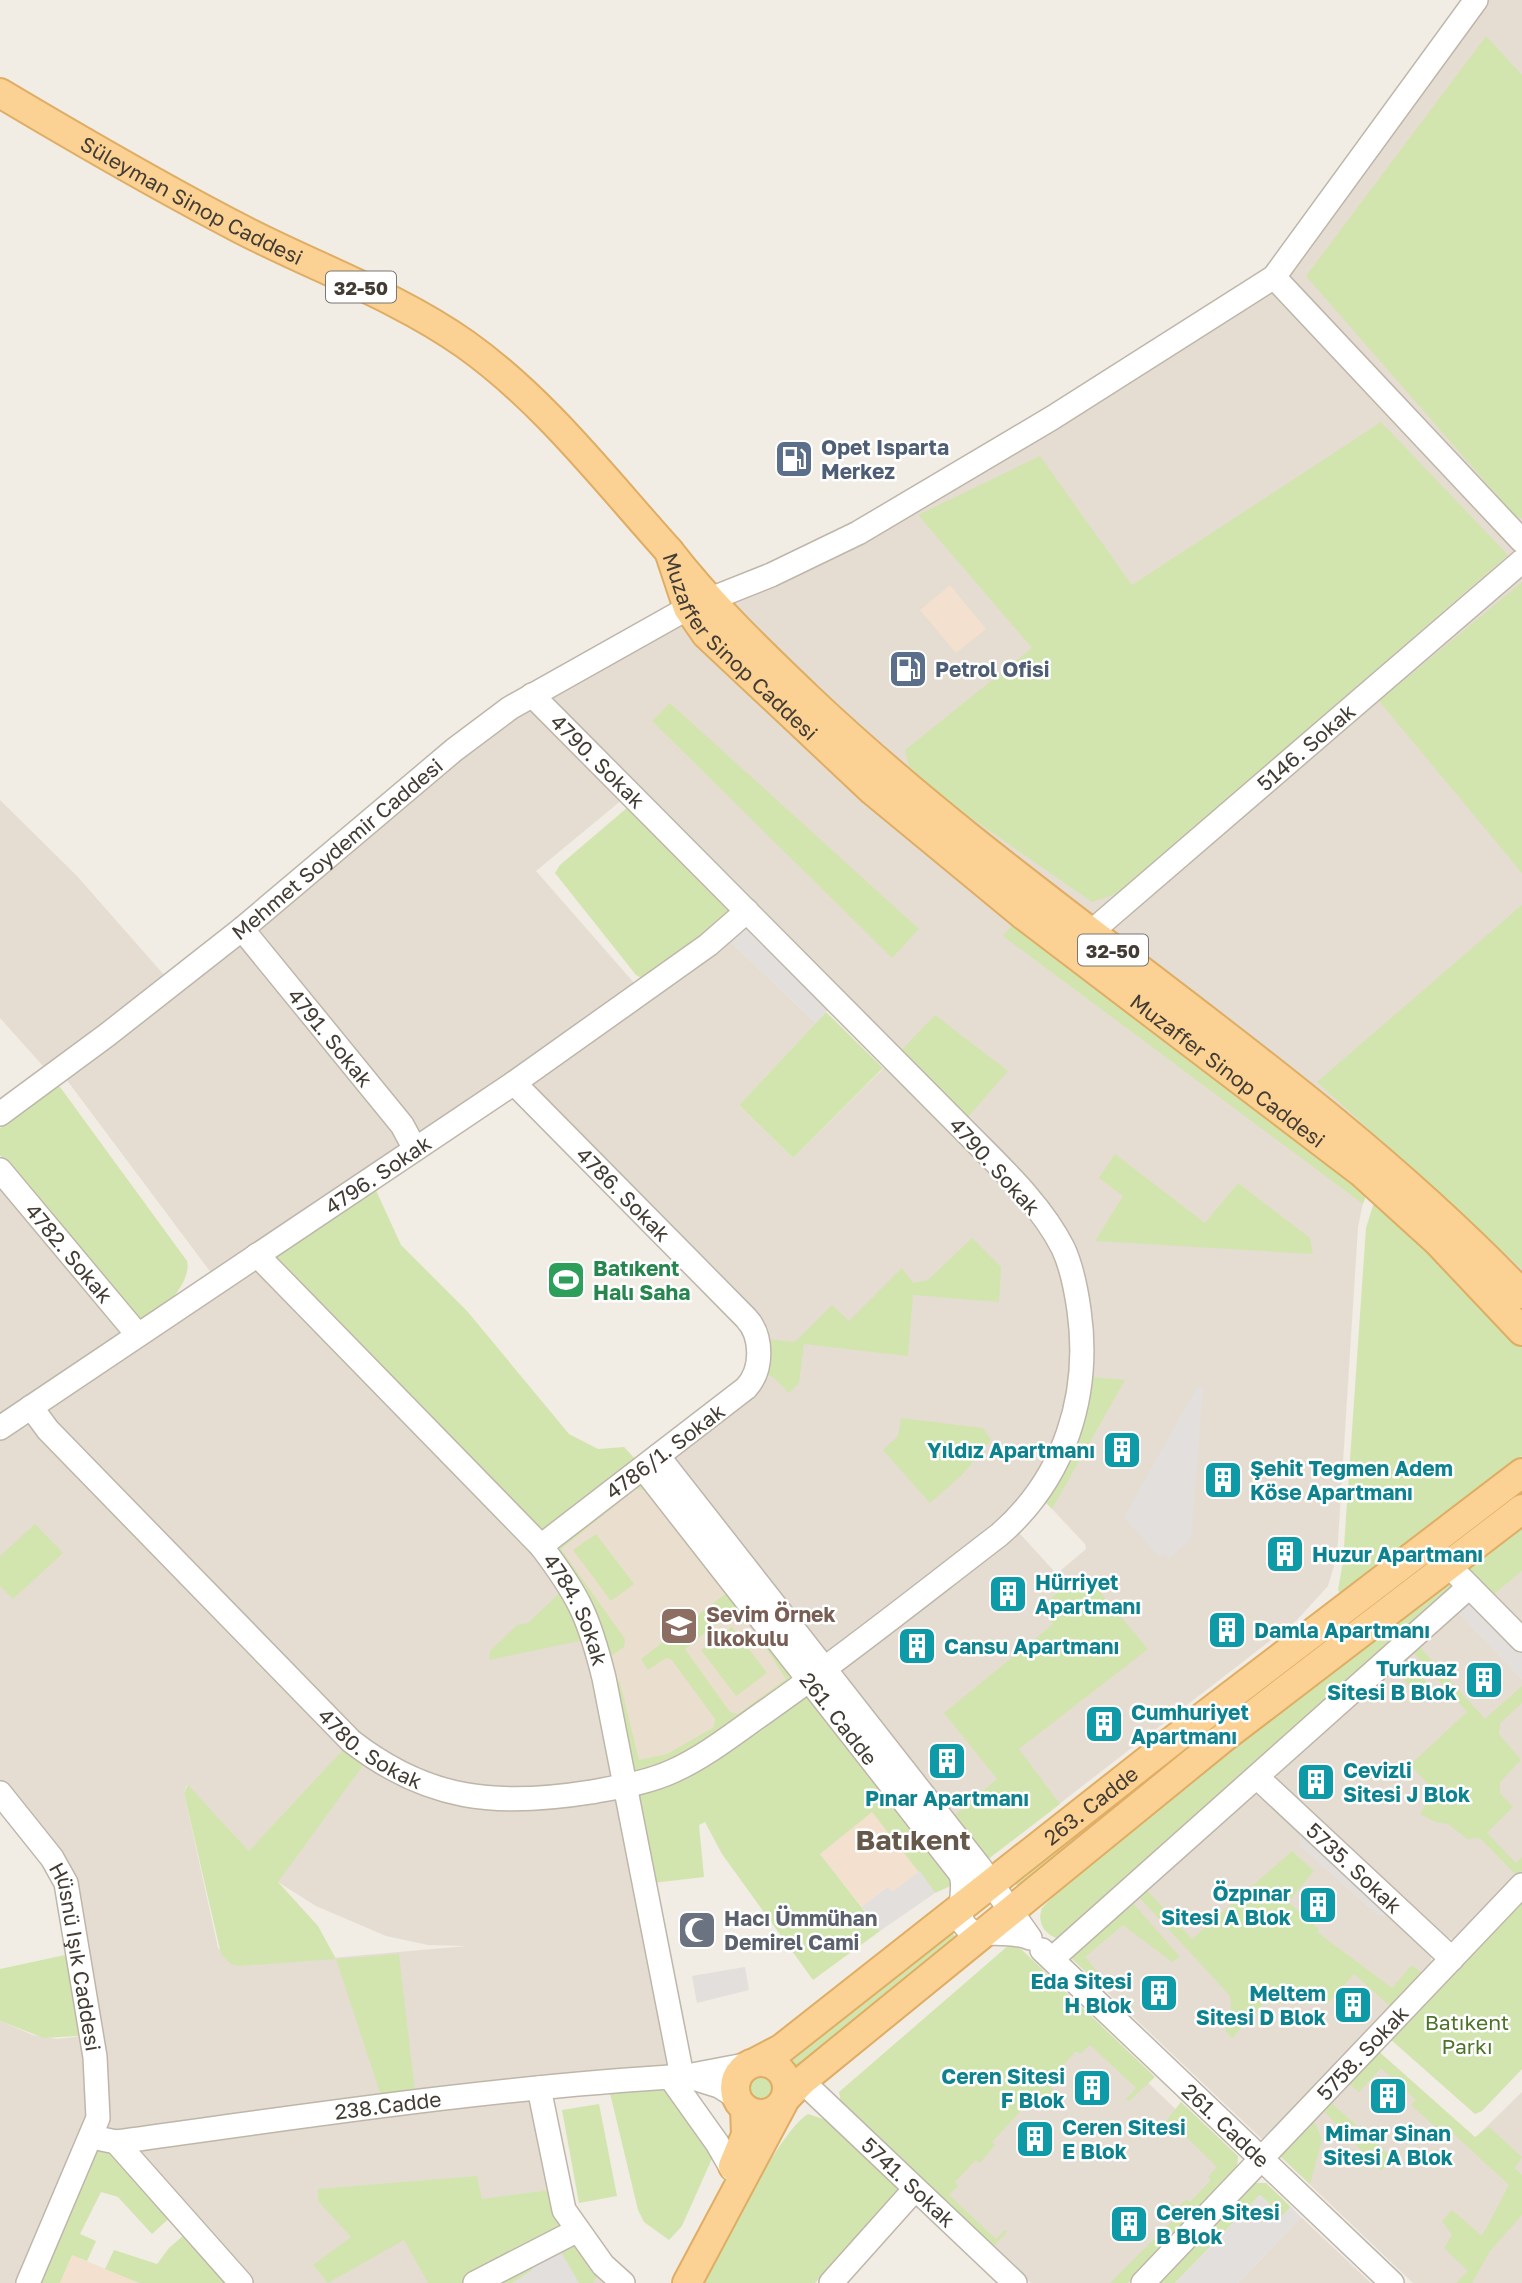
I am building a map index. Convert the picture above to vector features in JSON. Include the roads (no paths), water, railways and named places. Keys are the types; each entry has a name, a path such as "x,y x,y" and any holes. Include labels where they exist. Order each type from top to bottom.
{"main road":[{"name":"Süleyman Sinop Caddesi","path":"0,93 92,148 228,222 412,312 466,345 536,405 668,551"},
{"name":"Muzaffer Sinop Caddesi","path":"668,551 698,604 706,635 873,791 1022,914 1361,1172 1438,1242 1522,1331"},
{"name":"Muzaffer Sinop Caddesi","path":"698,604 889,773 1090,933 1310,1100 1386,1163 1460,1230 1522,1294"},
{"name":"263. Cadde","path":"754,2063 781,2049 1225,1700 1522,1472"},
{"name":"263. Cadde","path":"687,2283 790,2094 982,1933 1223,1738 1522,1509"},
{"path":"669,2283 732,2169 746,2135 735,2086 737,2077 754,2063 767,2062 782,2072 790,2094 777,2109 761,2114 741,2104"}],"street":[{"path":"1476,0 1274,277 1522,541"},
{"name":"Mehmet Soydemir Caddesi","path":"0,1114 107,1035 242,929 470,737 532,695 698,604 793,565 917,500 1274,277"},
{"name":"5146. Sokak","path":"1090,933 1522,561"},
{"name":"4790. Sokak","path":"532,695 960,1126 1034,1208 1057,1238 1069,1264 1081,1333 1081,1376 1069,1434 1059,1460 1033,1500 999,1535 816,1675"},
{"name":"4796. Sokak","path":"0,1428 514,1083 708,945 747,911"},
{"name":"4791. Sokak","path":"242,929 402,1125 415,1149"},
{"name":"4786. Sokak","path":"514,1083 746,1318 758,1338"},
{"name":"4782. Sokak","path":"0,1170 138,1335"},
{"name":"4784. Sokak","path":"257,1255 541,1546 574,1591 591,1626 625,1786 680,2076"},
{"name":"4786/1. Sokak","path":"541,1546 751,1383 758,1364 758,1338"},
{"name":"4780. Sokak","path":"31,1407 48,1430 351,1741 388,1767 435,1788 492,1800 549,1799 625,1786 663,1775 701,1757 816,1675"},
{"name":"261. Cadde","path":"651,1462 816,1675 962,1876 961,1908"},
{"path":"1448,1566 1522,1640"},
{"path":"1052,1959 1469,1587"},
{"name":"261. Cadde","path":"816,1675 992,1883 1030,1938 1392,2283"},
{"name":"5735. Sokak","path":"1257,1777 1452,1959"},
{"name":"Hüsnü Işık Caddesi","path":"0,1793 52,1858 69,1895 95,2057 99,2103 92,2137 28,2283"},
{"name":"5758. Sokak","path":"1143,2283 1522,1885"},
{"path":"961,1908 964,1925 974,1933 1011,1932 1030,1938"},
{"name":"238.Cadde","path":"92,2137 116,2142 384,2105 680,2076 754,2063"},
{"path":"680,2076 719,2085 741,2104"},
{"path":"680,2076 732,2169"},
{"path":"539,2088 561,2201 576,2231 603,2265 623,2283"},
{"name":"5741. Sokak","path":"790,2094 915,2189 1015,2283"},
{"path":"116,2142 241,2283"},
{"path":"831,2283 915,2189"},
{"path":"475,2283 576,2231"}],"place":[{"name":"Opet Isparta Merkez","path":"794,459"},
{"name":"Petrol Ofisi","path":"908,669"},
{"name":"Batıkent Halı Saha","path":"566,1280"},
{"name":"Yıldız Apartmanı","path":"1122,1450"},
{"name":"Şehit Teğmen Adem Köse Apartmanı","path":"1223,1480"},
{"name":"Huzur Apartmanı","path":"1285,1554"},
{"name":"Hürriyet Apartmanı","path":"1008,1594"},
{"name":"Sevim Örnek İlkokulu","path":"679,1626"},
{"name":"Damla Apartmanı","path":"1227,1630"},
{"name":"Cansu Apartmanı","path":"917,1646"},
{"name":"Turkuaz Sitesi B Blok","path":"1484,1680"},
{"name":"Cumhuriyet Apartmanı","path":"1104,1724"},
{"name":"Pınar Apartmanı","path":"947,1761"},
{"name":"Cevizli Sitesi J Blok","path":"1316,1782"},
{"name":"Özpınar Sitesi A Blok","path":"1318,1905"},
{"name":"Hacı Ümmühan Demirel Cami","path":"697,1930"},
{"name":"Eda Sitesi H Blok","path":"1159,1993"},
{"name":"Meltem Sitesi D Blok","path":"1353,2005"},
{"name":"Ceren Sitesi F Blok","path":"1092,2088"},
{"name":"Mimar Sinan Sitesi A Blok","path":"1388,2096"},
{"name":"Ceren Sitesi E Blok","path":"1035,2139"},
{"name":"Ceren Sitesi B Blok","path":"1129,2224"}],"district":[{"name":"Batıkent","path":"913,1839"}],"park label":[{"name":"Batıkent Parkı","path":"1467,2034"}]}
